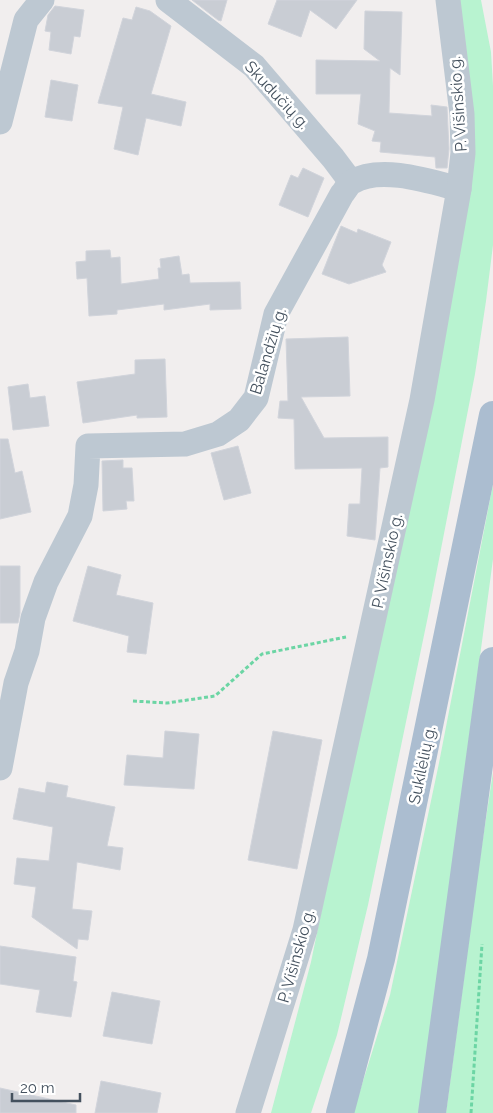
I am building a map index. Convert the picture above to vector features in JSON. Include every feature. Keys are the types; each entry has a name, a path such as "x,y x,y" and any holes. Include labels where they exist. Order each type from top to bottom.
{"main road":[{"name":"Sukilėlių g.","path":"340,1113 381,959 493,415"},
{"path":"432,1113 493,661"}],"street":[{"path":"0,122 26,20 42,0"},
{"name":"Skudučių g.","path":"168,0 254,66 333,158 351,182"},
{"name":"P. Višinskio g.","path":"248,1113 305,930 422,400 459,189 463,153 462,114 448,0"},
{"path":"351,182 370,177 392,175 415,178 459,189"},
{"name":"Balandžių g.","path":"0,768 16,683 27,651 34,618 46,582 80,516 86,485 88,446 185,444 218,434 239,420 256,398 276,314 342,194 351,182"}],"path":[{"path":"133,701 167,703 215,696 262,654 371,632"},
{"path":"471,1113 482,938"}],"green space":[{"path":"456,0 481,0 491,52 493,86 493,245 475,374 428,616 368,905 337,1035 311,1113 271,1113 311,962 460,236"},
{"path":"493,484 493,559 419,1113 353,1113 390,995 439,763"},
{"path":"493,772 493,1113 446,1113 478,871"}],"building":[{"path":"192,0 227,0 221,21 218,20"},
{"path":"277,0 357,0 336,29 310,10 301,37 268,24"},
{"path":"55,6 84,10 80,37 74,36 71,54 49,50 51,32 45,31 48,15"},
{"path":"136,7 150,11 171,26 151,94 186,102 181,126 146,118 138,155 114,149 123,107 98,103 123,18 132,20"},
{"path":"365,11 402,12 400,75 390,68 389,113 432,116 431,105 447,107 449,149 447,168 436,168 435,157 380,152 381,142 372,141 375,131 358,124 361,94 316,94 316,60 380,61 364,49"},
{"path":"51,80 78,85 72,121 45,117"},
{"path":"303,168 324,178 308,217 279,205 291,175 298,178"},
{"path":"341,226 357,233 358,229 391,242 382,265 386,272 349,284 322,274"},
{"path":"110,250 111,258 120,257 121,284 159,279 158,268 161,268 160,259 179,256 182,275 189,274 190,283 240,282 241,309 210,310 210,304 164,310 164,304 117,310 117,314 89,316 87,278 77,279 76,262 86,261 86,251"},
{"path":"348,337 350,396 301,397 324,438 388,437 388,467 380,468 375,540 347,536 349,504 360,504 362,468 295,469 294,419 278,418 280,401 288,401 286,339"},
{"path":"165,359 167,417 137,418 137,415 83,423 77,382 135,374 135,360"},
{"path":"28,384 30,398 45,396 49,426 13,430 8,387"},
{"path":"0,439 8,439 15,473 22,471 31,512 0,519"},
{"path":"238,446 251,493 224,500 211,453"},
{"path":"123,460 123,468 132,468 134,501 126,501 127,509 103,511 102,461"},
{"path":"0,566 20,566 20,613 18,623 0,623"},
{"path":"88,566 121,575 116,595 153,603 146,654 127,652 129,636 73,621"},
{"path":"165,731 199,734 194,789 124,785 127,755 163,758"},
{"path":"273,731 322,740 297,869 248,860"},
{"path":"47,782 68,786 66,797 115,807 107,846 123,848 120,870 77,862 72,909 92,911 88,940 78,939 77,949 32,917 36,887 14,884 17,858 49,861 53,827 13,819 19,788 45,793"},
{"path":"0,946 76,957 73,981 77,982 71,1017 36,1012 40,990 0,984"},
{"path":"112,992 160,1001 152,1044 103,1036"},
{"path":"101,1081 161,1093 157,1113 95,1113"},
{"path":"0,1088 76,1105 76,1113 0,1113"}]}
